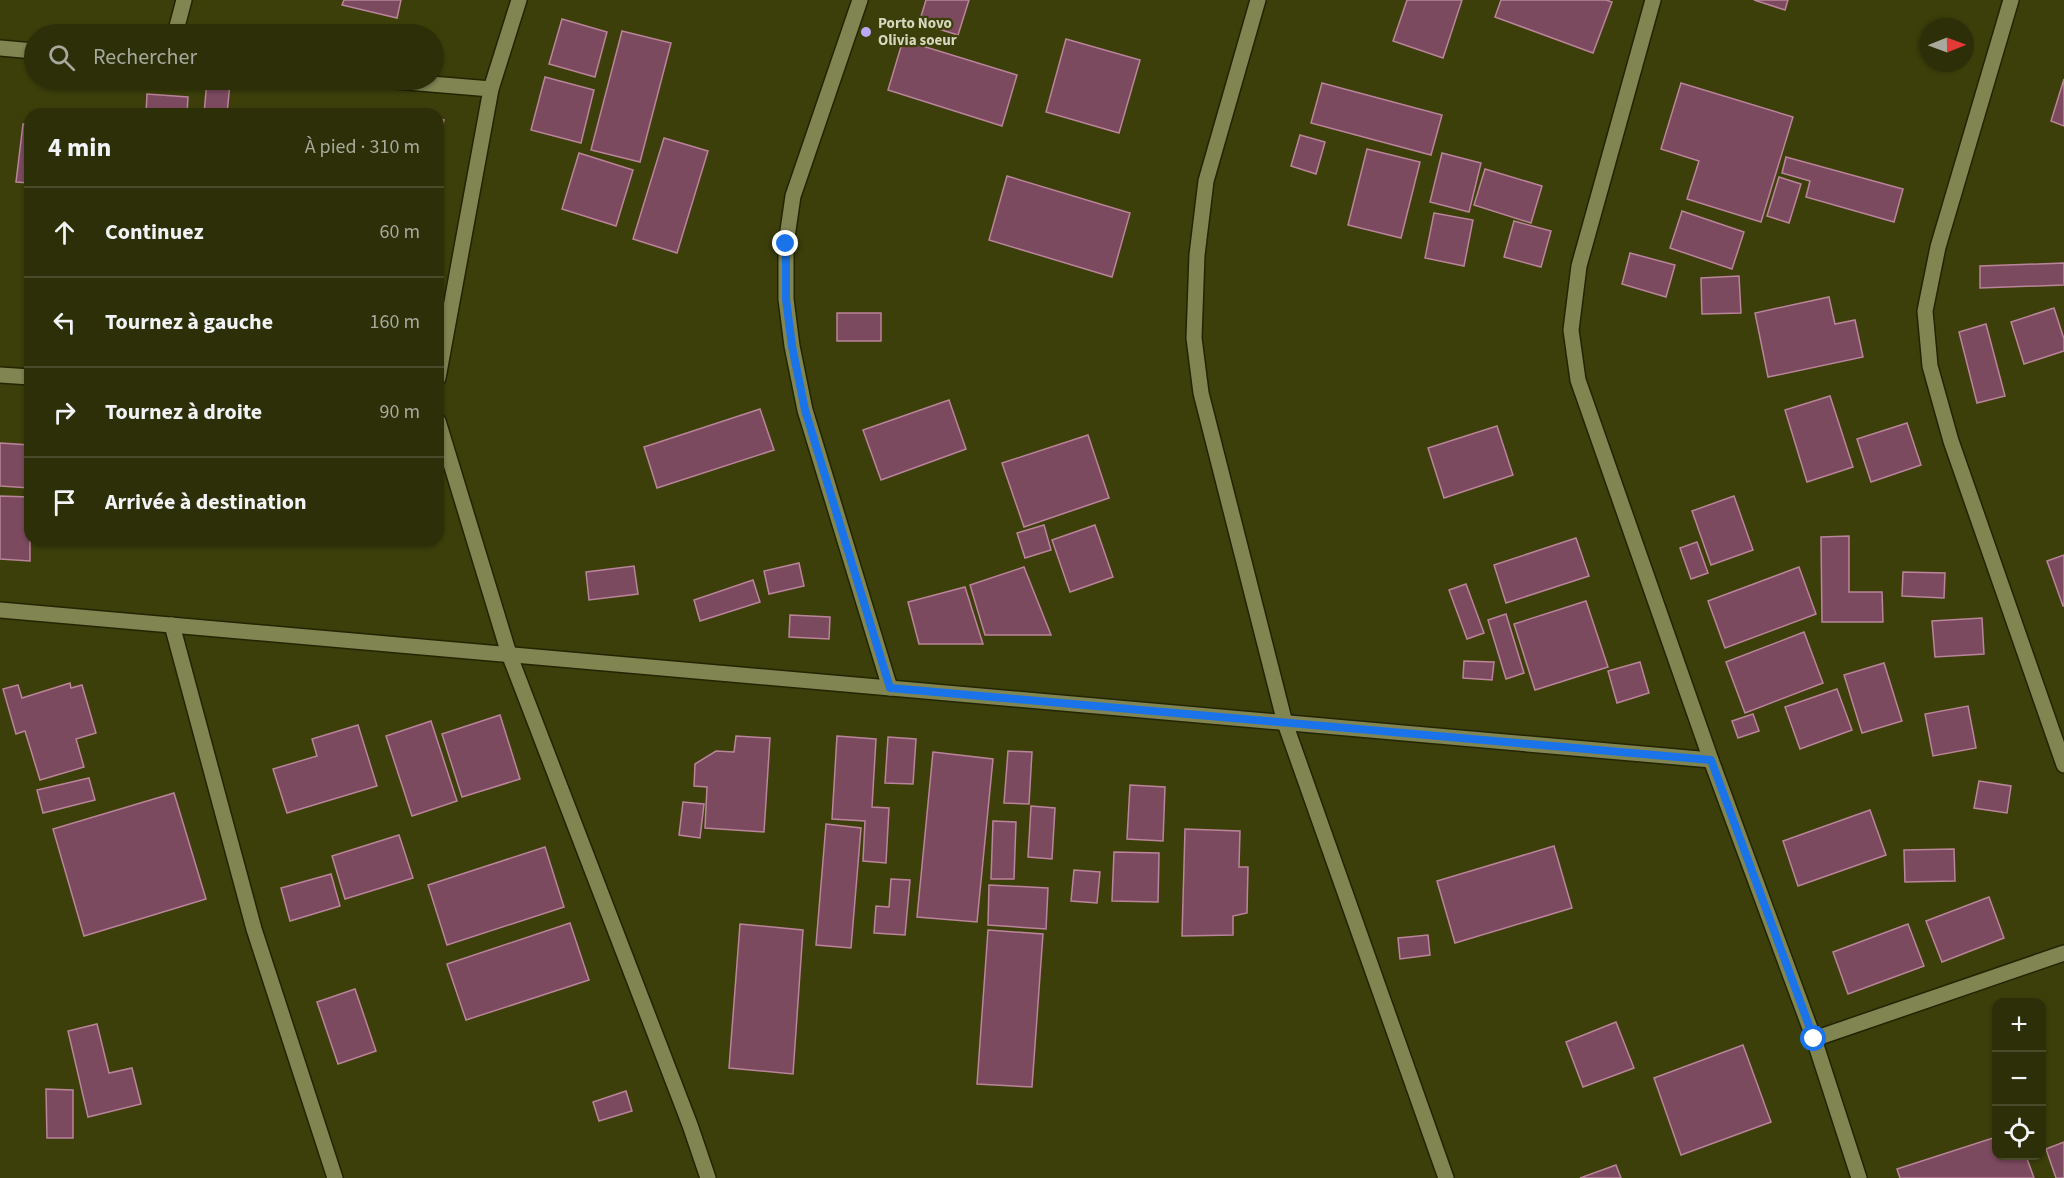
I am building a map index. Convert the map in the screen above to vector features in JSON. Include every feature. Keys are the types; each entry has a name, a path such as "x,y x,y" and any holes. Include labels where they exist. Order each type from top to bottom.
{"street":[{"path":"178,24 184,0"},
{"path":"444,345 491,88 519,0"},
{"path":"860,0 793,196 786,244 786,299 792,346 805,410 890,688"},
{"path":"1258,0 1206,181 1197,255 1194,338 1201,393 1286,723 1446,1178"},
{"path":"1653,0 1579,266 1571,330 1578,380 1711,760 1814,1039 1859,1178"},
{"path":"2011,0 1938,247 1924,310 1930,366 1951,441 2064,765"},
{"path":"0,48 24,50"},
{"path":"444,85 491,88"},
{"path":"0,375 24,377"},
{"path":"444,441 509,654 686,1113 708,1178"},
{"path":"0,610 1711,760"},
{"path":"172,625 254,929 335,1178"},
{"path":"1814,1039 2064,953"}],"building":[{"path":"344,0 401,0 397,18 342,5"},
{"path":"926,0 969,0 958,35 919,23"},
{"path":"1407,0 1462,0 1443,58 1393,41"},
{"path":"1501,0 1606,0 1612,2 1593,53 1495,17"},
{"path":"1754,0 1788,0 1785,10"},
{"path":"562,19 607,32 595,77 549,64"},
{"path":"622,31 671,43 640,162 591,150"},
{"path":"1066,39 1140,60 1119,133 1046,112"},
{"path":"903,40 1017,75 1002,126 888,90"},
{"path":"545,77 594,90 581,143 531,130"},
{"path":"2064,79 2064,126 2051,121"},
{"path":"1322,83 1442,115 1431,155 1311,123"},
{"path":"1681,83 1793,117 1761,222 1687,199 1699,161 1661,149"},
{"path":"206,90 229,90 228,108 205,108"},
{"path":"147,94 188,97 187,108 146,108"},
{"path":"23,124 24,183 16,182"},
{"path":"1300,135 1325,142 1316,174 1291,166"},
{"path":"664,138 708,151 677,253 633,239"},
{"path":"1367,149 1420,162 1401,238 1348,225"},
{"path":"579,153 633,170 616,226 562,209"},
{"path":"1442,153 1481,163 1469,212 1430,202"},
{"path":"1786,157 1903,189 1894,222 1806,197 1810,181 1782,173"},
{"path":"1485,169 1542,186 1531,223 1474,205"},
{"path":"1007,176 1130,213 1112,277 989,240"},
{"path":"1779,177 1801,184 1789,223 1767,216"},
{"path":"1682,211 1744,232 1732,269 1670,248"},
{"path":"1434,213 1473,220 1464,266 1425,258"},
{"path":"1514,221 1551,231 1541,267 1504,257"},
{"path":"1630,253 1675,265 1666,297 1622,284"},
{"path":"2064,263 2064,285 1980,288 1980,266"},
{"path":"1739,276 1741,313 1702,314 1701,278"},
{"path":"1829,297 1835,324 1855,320 1863,357 1768,377 1755,313"},
{"path":"2054,308 2064,339 2064,351 2024,364 2011,322"},
{"path":"837,313 881,313 881,341 837,341"},
{"path":"1986,324 2005,396 1977,403 1959,332"},
{"path":"1830,396 1853,467 1807,482 1785,410"},
{"path":"949,400 966,449 881,480 863,430"},
{"path":"760,409 774,450 657,488 644,447"},
{"path":"1907,423 1921,465 1871,482 1857,439"},
{"path":"1497,426 1513,475 1444,498 1428,448"},
{"path":"1088,435 1109,498 1024,527 1002,463"},
{"path":"0,443 24,445 24,488 0,486"},
{"path":"0,496 24,497 24,546 30,546 30,561 0,559"},
{"path":"1734,496 1753,550 1711,565 1692,511"},
{"path":"1044,525 1051,550 1025,558 1017,533"},
{"path":"1095,525 1113,577 1070,592 1052,540"},
{"path":"1849,536 1849,592 1882,592 1883,622 1822,622 1821,537"},
{"path":"1576,538 1589,576 1506,603 1494,565"},
{"path":"1697,542 1708,573 1691,579 1680,548"},
{"path":"2064,555 2064,606 2063,606 2047,561"},
{"path":"799,563 804,586 769,594 764,571"},
{"path":"634,566 638,594 589,600 586,572"},
{"path":"1024,567 1051,635 985,635 970,585"},
{"path":"1799,567 1816,614 1725,648 1708,601"},
{"path":"1903,572 1945,573 1944,598 1902,596"},
{"path":"753,580 760,602 700,621 694,600"},
{"path":"1466,584 1484,633 1467,639 1449,590"},
{"path":"965,587 983,644 919,644 908,602"},
{"path":"1586,601 1608,667 1535,690 1514,624"},
{"path":"1506,614 1524,673 1506,679 1488,620"},
{"path":"790,615 830,617 829,639 789,637"},
{"path":"1982,618 1984,654 1935,657 1932,621"},
{"path":"1804,632 1823,683 1745,713 1726,662"},
{"path":"1464,661 1494,662 1492,680 1463,678"},
{"path":"1640,662 1649,693 1617,703 1608,671"},
{"path":"1884,663 1902,721 1862,733 1844,675"},
{"path":"70,683 71,688 82,685 96,733 76,739 84,767 40,780 25,731 16,734 3,689 18,685 22,698"},
{"path":"1837,689 1852,730 1800,749 1785,707"},
{"path":"1968,706 1976,748 1933,756 1925,714"},
{"path":"1753,714 1759,731 1738,738 1732,721"},
{"path":"500,715 520,779 462,797 442,734"},
{"path":"431,721 457,801 412,816 386,736"},
{"path":"358,725 377,786 287,813 273,769 317,756 312,739"},
{"path":"736,736 770,738 764,832 705,828 707,787 694,786 695,764 716,751 734,752"},
{"path":"837,736 876,739 872,807 889,808 886,863 863,861 865,821 832,819"},
{"path":"888,737 916,739 913,784 885,783"},
{"path":"1008,751 1032,752 1029,804 1004,803"},
{"path":"933,752 993,759 977,922 917,917"},
{"path":"89,778 95,800 43,813 37,790"},
{"path":"1979,781 2011,786 2007,813 1974,808"},
{"path":"1130,785 1165,787 1163,841 1127,839"},
{"path":"174,793 206,899 84,936 53,829"},
{"path":"683,802 704,804 700,838 679,835"},
{"path":"1031,806 1055,808 1052,859 1028,857"},
{"path":"1870,810 1886,855 1798,886 1783,841"},
{"path":"993,821 1016,822 1014,879 991,879"},
{"path":"826,824 861,828 851,948 816,945"},
{"path":"1185,829 1240,831 1239,867 1248,867 1247,913 1233,916 1233,935 1182,936"},
{"path":"399,835 413,878 345,899 332,856"},
{"path":"1554,846 1572,908 1455,943 1437,881"},
{"path":"545,847 564,907 447,945 428,885"},
{"path":"1954,849 1955,881 1905,882 1904,850"},
{"path":"1114,852 1159,853 1158,902 1112,901"},
{"path":"1074,870 1100,872 1097,903 1071,901"},
{"path":"331,874 340,906 290,921 281,888"},
{"path":"891,879 910,880 905,935 874,933 876,906 889,907"},
{"path":"989,885 1048,888 1046,929 988,925"},
{"path":"1989,897 2004,938 1942,962 1926,921"},
{"path":"570,923 589,980 466,1020 447,964"},
{"path":"740,924 803,930 793,1074 729,1068"},
{"path":"1908,924 1924,966 1848,994 1833,952"},
{"path":"988,930 1043,934 1032,1087 977,1084"},
{"path":"1428,935 1430,955 1400,959 1398,938"},
{"path":"355,989 376,1051 338,1064 317,1002"},
{"path":"1616,1022 1634,1068 1583,1087 1566,1042"},
{"path":"97,1024 109,1073 132,1068 141,1104 88,1117 68,1031"},
{"path":"1743,1045 1771,1122 1681,1155 1654,1078"},
{"path":"46,1089 73,1090 73,1138 47,1138"},
{"path":"626,1091 632,1111 599,1121 593,1102"},
{"path":"1992,1138 1992,1160 2027,1160 2034,1178 1900,1178 1897,1169"},
{"path":"2064,1142 2064,1178 2056,1178 2046,1149"},
{"path":"1616,1165 1621,1178 1580,1178"}],"place":[{"name":"Porto Novo Olivia soeur","path":"866,32"}],"route":[{"path":"786,244 786,299 792,346 805,410 890,688 1711,760 1814,1039"}]}
